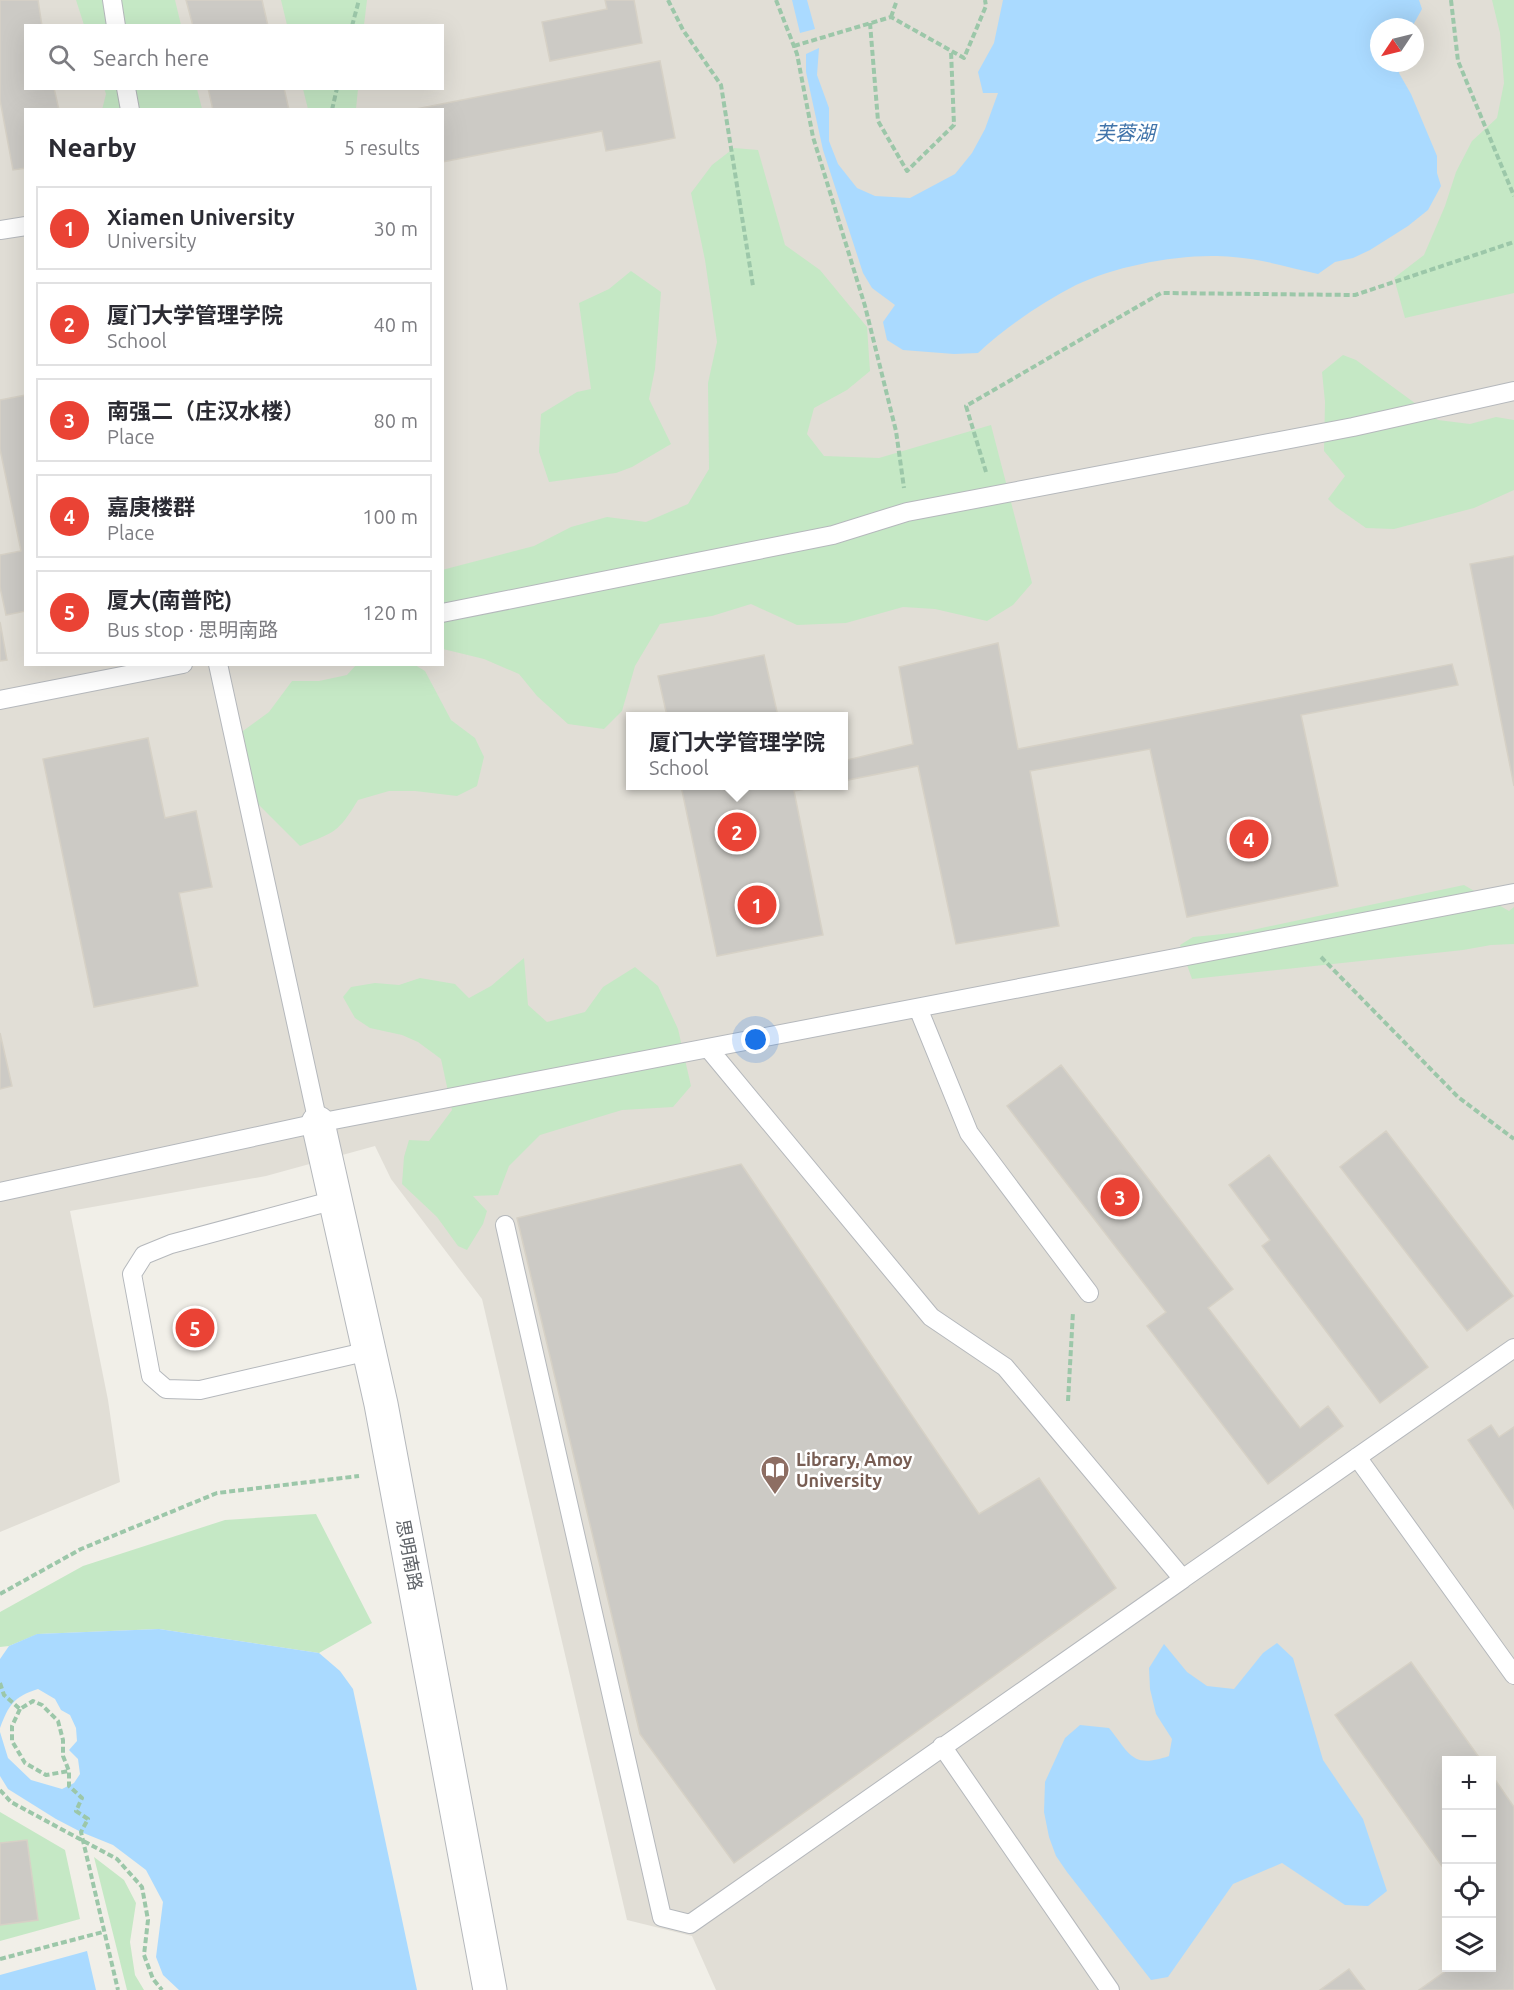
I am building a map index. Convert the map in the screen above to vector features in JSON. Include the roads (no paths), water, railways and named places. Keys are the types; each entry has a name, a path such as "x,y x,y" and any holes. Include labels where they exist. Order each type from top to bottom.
{"street":[{"name":"思明南路","path":"318,1123 369,1351 490,1990"}],"lane":[{"path":"112,0 116,24"},
{"path":"126,90 130,108"},
{"path":"0,230 24,225"},
{"path":"444,613 832,535 907,512 1353,427 1514,391"},
{"path":"0,700 173,666"},
{"path":"218,666 318,1123"},
{"path":"0,1192 318,1123 1514,893"},
{"path":"918,1008 969,1133 1089,1293"},
{"path":"708,1048 931,1317 1005,1368 1183,1579 1178,1582"},
{"path":"335,1200 171,1245 144,1255 132,1274 146,1357 151,1376 166,1389 200,1390 369,1351"},
{"path":"505,1225 662,1917 690,1924 1514,1348"},
{"path":"1357,1457 1514,1675"},
{"path":"942,1746 1110,1990"}],"water":[{"path":"792,0 807,0 815,29 800,33"},
{"name":"芙蓉湖","path":"1003,0 1419,0 1422,9 1417,18 1370,18 1370,72 1399,72 1437,156 1437,173 1441,186 1428,210 1408,226 1370,250 1353,258 1335,262 1318,274 1244,258 1195,256 1174,258 1112,271 1076,285 1024,316 978,353 954,354 903,350 887,340 883,322 895,305 872,288 863,273 823,150 806,72 806,54 819,48 817,75 829,108 829,141 838,164 857,188 875,196 910,198 955,174 972,153 985,129 998,93 983,93 978,72 994,43"},
{"path":"159,1629 319,1653 340,1671 353,1689 417,1990 179,1990 163,1975 156,1957 163,1902 146,1870 113,1845 56,1819 8,1789 0,1776 0,1732 8,1758 31,1780 62,1789 74,1783 80,1774 78,1759 69,1750 77,1741 76,1728 70,1715 61,1710 55,1699 38,1689 23,1695 13,1703 0,1728 0,1659 9,1646 37,1634"},
{"path":"1277,1643 1293,1658 1323,1760 1363,1819 1387,1891 1368,1906 1345,1905 1282,1863 1233,1884 1168,1977 1151,1980 1056,1856 1044,1812 1045,1782 1065,1738 1080,1725 1109,1728 1127,1752 1139,1760 1157,1760 1169,1756 1172,1739 1156,1714 1150,1689 1149,1668 1164,1644 1187,1672 1207,1686 1234,1689 1263,1653"},
{"path":"87,1951 96,1990 0,1990 0,1975"}],"place":[{"name":"厦门大学管理学院","path":"737,832"},
{"name":"嘉庚楼群","path":"1249,839"},
{"name":"Xiamen University","path":"757,905"},
{"name":"南强二（庄汉水楼）","path":"1120,1197"},
{"name":"厦大(南普陀)","path":"195,1328"},
{"name":"Library, Amoy University","path":"775,1496"}]}
